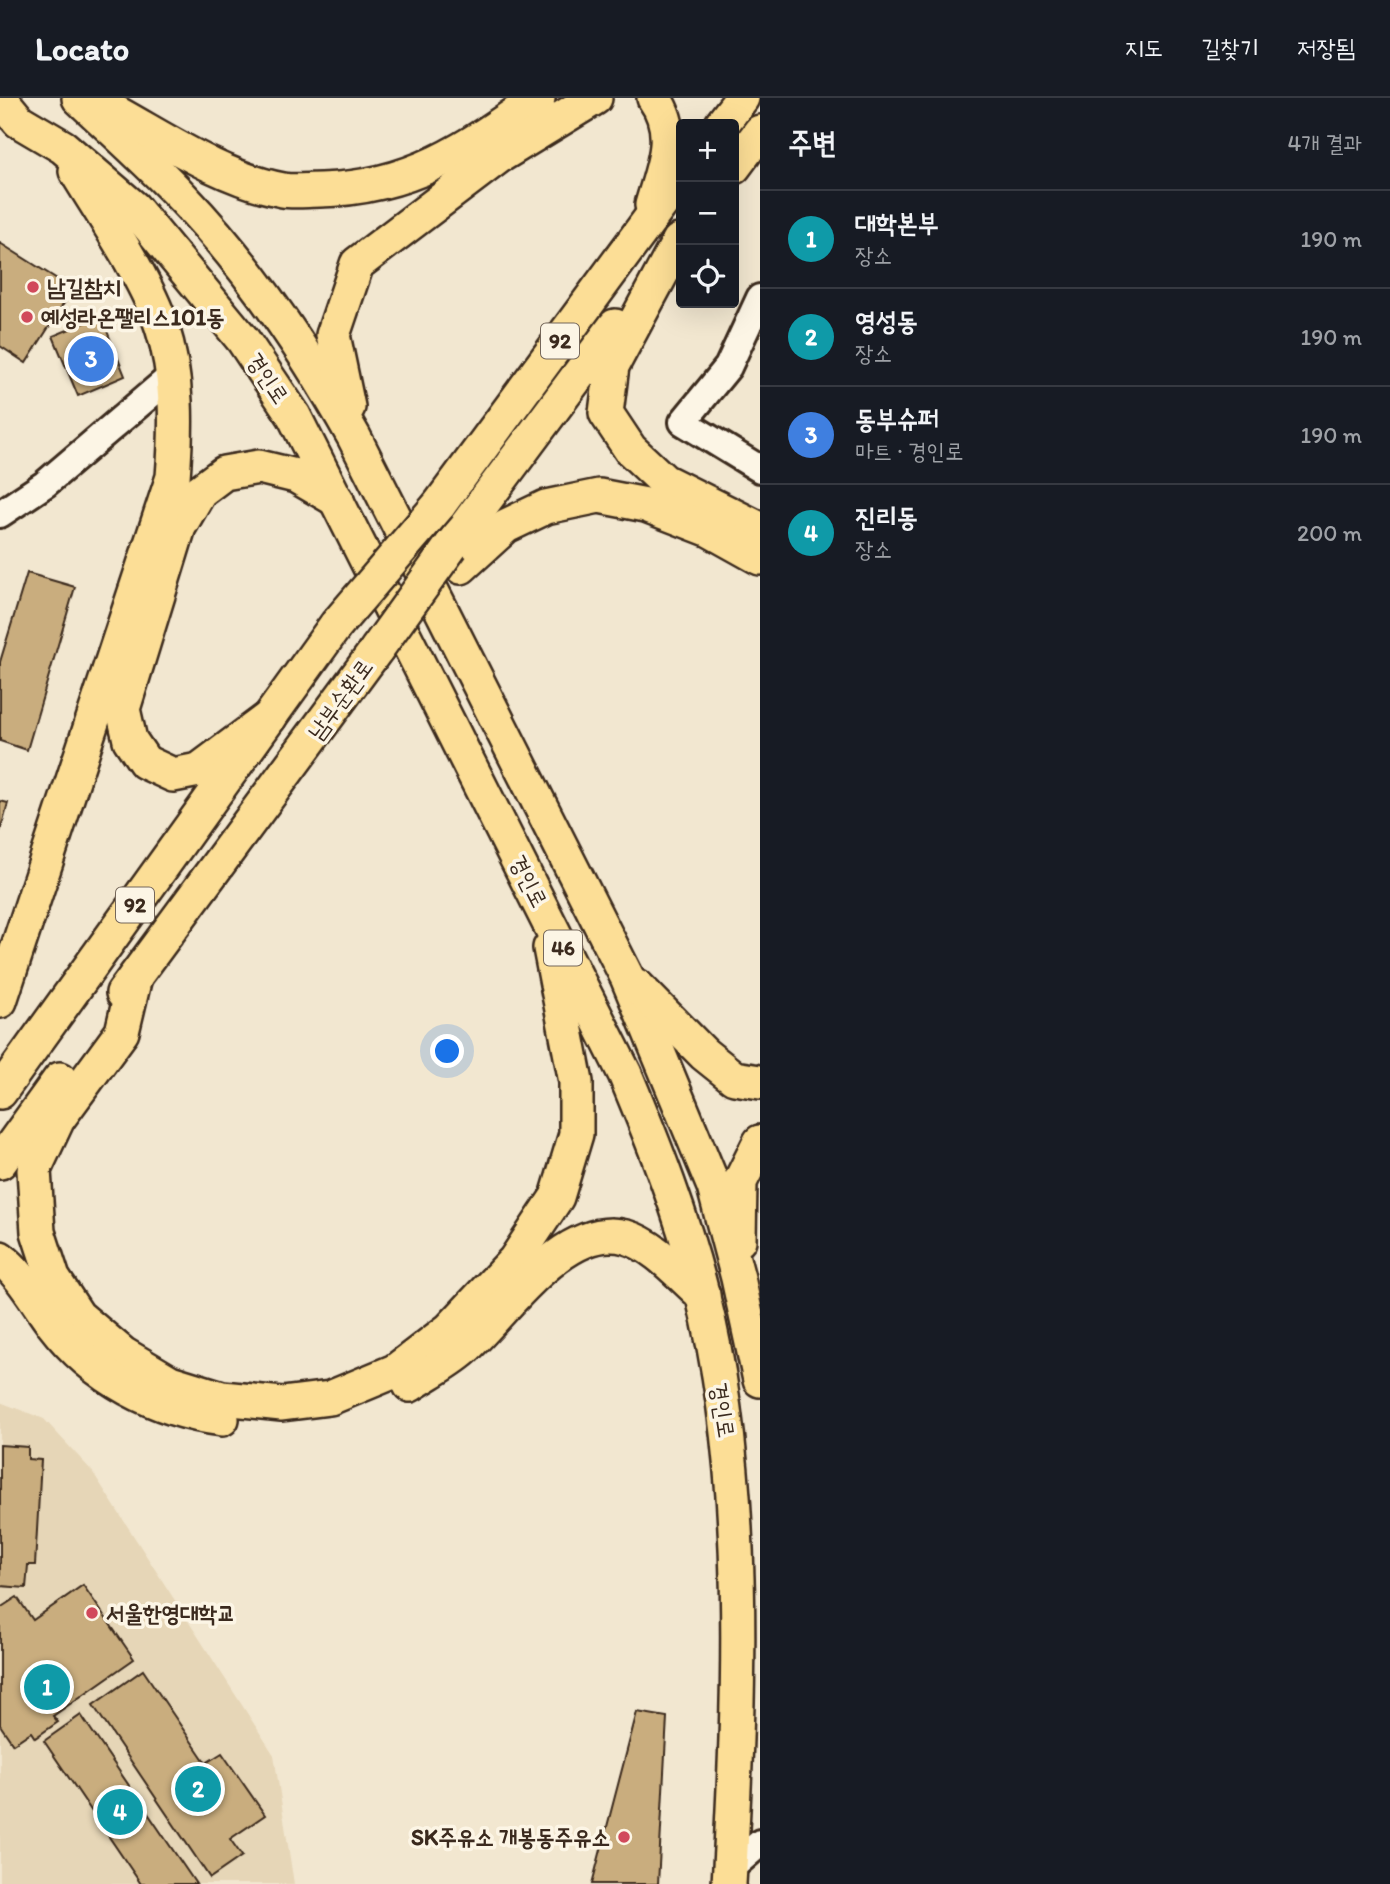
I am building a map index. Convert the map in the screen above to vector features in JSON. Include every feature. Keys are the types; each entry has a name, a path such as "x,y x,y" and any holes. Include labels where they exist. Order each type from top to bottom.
{"main road":[{"name":"경인로","path":"0,98 19,121 63,147 134,208 243,340 294,416 625,1074 668,1178 703,1295 728,1436 737,1602 729,1877"},
{"name":"경인로","path":"79,98 184,199 278,314 315,368 354,436 627,977 714,1187 738,1278 760,1380"},
{"path":"89,98 223,170 284,190 338,189 413,175 483,138 538,98"},
{"path":"354,436 333,335 357,264 498,157 595,98"},
{"path":"648,221 668,148 668,120 654,98"},
{"path":"726,119 742,98"},
{"path":"739,160 760,132"},
{"path":"0,1001 173,477 177,426 173,375 162,326 130,262 63,147"},
{"name":"남부순환로","path":"0,1092 336,625 439,505 677,182"},
{"name":"남부순환로","path":"0,1162 377,649 456,556 676,245"},
{"path":"677,245 612,366 606,413 630,449 664,481 760,529"},
{"path":"270,717 199,770 173,775 145,762 130,740 123,709 179,527 200,491 225,473 259,467 296,476 337,500"},
{"path":"456,556 506,526 546,508 599,496 646,505 708,529 760,558"},
{"path":"135,977 122,1032 58,1119 34,1170 38,1232 53,1278 78,1316 123,1354 170,1382 222,1398 282,1404 330,1398 395,1371 450,1329 515,1259 557,1197 576,1134 576,1082 541,905"},
{"path":"627,977 704,1054 734,1077 760,1082"},
{"path":"738,1278 740,1182 760,1142"},
{"path":"0,1258 23,1281 55,1326 100,1373 155,1403 217,1419 282,1426 338,1419 406,1388 463,1350 554,1256 591,1238 625,1236 656,1254 703,1295"}],"street":[{"path":"760,298 728,367 684,422 760,468"},
{"path":"0,514 45,484 173,375"},
{"path":"729,1877 760,1843"}],"shaded area":[{"name":"서울한영대학교","path":"0,1402 44,1419 92,1471 274,1755 294,1884 0,1884"}],"building":[{"name":"예성라온팰리스101동","path":"0,243 73,289 26,363 0,346"},
{"path":"101,316 125,376 78,396 53,336"},
{"path":"27,573 75,587 27,750 0,741 0,662"},
{"path":"0,801 8,803 0,832"},
{"path":"0,1445 28,1447 28,1459 41,1460 35,1565 28,1565 26,1588 0,1586"},
{"path":"83,1585 134,1659 53,1716 58,1722 35,1738 31,1732 13,1744 0,1725 0,1608 17,1597 33,1620"},
{"path":"143,1670 206,1763 222,1753 265,1815 230,1839 242,1856 210,1878 93,1705"},
{"path":"637,1712 667,1717 658,1884 592,1884"},
{"path":"81,1715 196,1884 141,1884 44,1741"}],"place":[{"name":"남길참치","path":"33,287"},
{"name":"예성라온팰리스101동","path":"27,317"},
{"name":"동부슈퍼","path":"91,359"},
{"name":"서울한영대학교","path":"92,1613"},
{"name":"대학본부","path":"47,1687"},
{"name":"영성동","path":"198,1789"},
{"name":"진리동","path":"120,1812"},
{"name":"SK주유소 개봉동주유소","path":"624,1837"}]}
